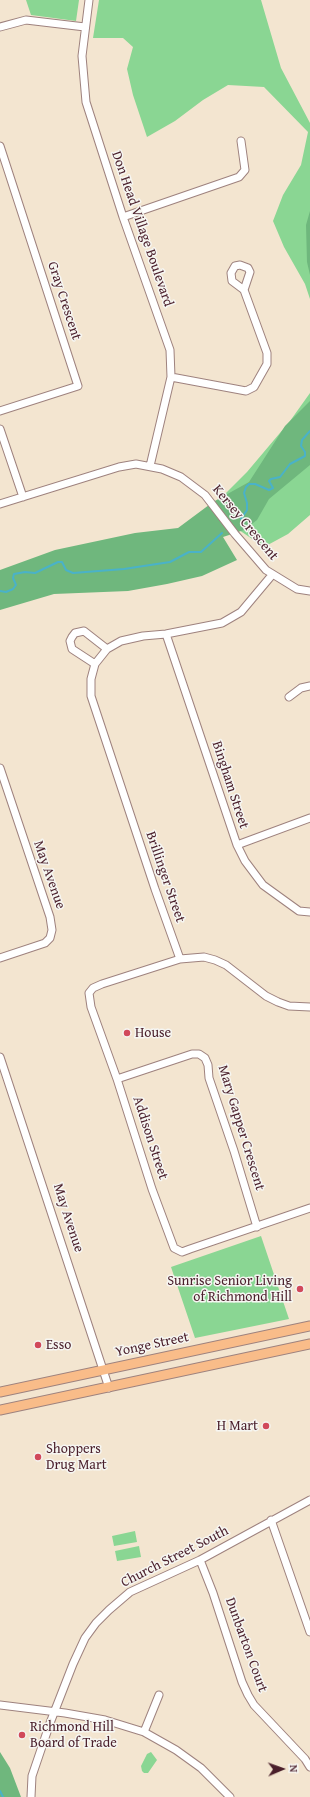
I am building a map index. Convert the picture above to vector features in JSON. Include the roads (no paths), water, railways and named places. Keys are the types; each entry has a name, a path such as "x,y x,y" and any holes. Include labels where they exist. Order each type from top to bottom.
{"main road":[{"name":"Yonge Street","path":"0,1392 310,1326"},
{"path":"0,1410 110,1388 310,1344"}],"street":[{"name":"Don Head Village Boulevard","path":"89,0 82,56 86,102 123,218 170,350 171,377 150,466"},
{"path":"0,27 26,20 85,27"},
{"path":"123,218 239,177 245,170 240,141"},
{"name":"Gray Crescent","path":"0,146 78,386 0,411"},
{"path":"171,377 246,391 254,388 267,364 267,353 244,290"},
{"path":"0,429 23,497"},
{"name":"Kersey Crescent","path":"0,504 119,467 136,464 150,466 173,473 197,488 209,499 227,525 261,565 272,575 298,589 310,591"},
{"name":"Brillinger Street","path":"180,959 155,889 91,696 91,679 95,664 107,649 121,641 222,623 231,619 241,612 272,575"},
{"path":"95,664 72,648 70,641 75,633 84,631 107,649"},
{"name":"Bingham Street","path":"166,634 236,845 245,861 263,885 299,911 310,912"},
{"path":"289,697 301,688 310,686"},
{"name":"May Avenue","path":"0,768 50,917 52,930 50,938 46,943 0,958"},
{"path":"236,845 310,818"},
{"path":"180,959 204,957 215,960 226,965 266,996 289,1006 310,1008"},
{"name":"Addison Street","path":"180,959 102,984 91,990 90,1000 91,1007 117,1079 152,1189 174,1248 182,1252 310,1208"},
{"name":"Mary Gapper Crescent","path":"117,1079 192,1054 200,1054 205,1058 208,1065 209,1078 234,1151 257,1227"},
{"name":"May Avenue","path":"0,1057 110,1388"},
{"name":"Church Street South","path":"31,1797 32,1776 54,1712 85,1638 104,1614 130,1592 200,1560 310,1500"},
{"path":"271,1520 310,1632"},
{"name":"Dunbarton Court","path":"200,1560 213,1593 242,1682 248,1695 254,1705 305,1759 310,1767"},
{"path":"144,1732 159,1695"},
{"path":"0,1705 105,1720 144,1732 176,1750 201,1768 230,1797"}],"waterway":[{"path":"241,519 247,510 247,503 244,493 246,487 249,484 255,484 269,490 273,488 269,481 280,477 290,464 305,456 305,452 301,446 302,440 310,431"},
{"path":"0,591 6,592 13,589 16,585 13,578 14,574 25,572 35,573 58,562 62,562 66,570 73,573 124,569 170,562 189,552 201,552 222,533"},
{"path":"0,1791 3,1797"}],"place":[{"name":"House","path":"127,1033"},
{"name":"Sunrise Senior Living of Richmond Hill","path":"300,1289"},
{"name":"Esso","path":"38,1345"},
{"name":"H Mart","path":"266,1426"},
{"name":"Shoppers Drug Mart","path":"38,1457"},
{"name":"Richmond Hill Board of Trade","path":"22,1735"}]}
